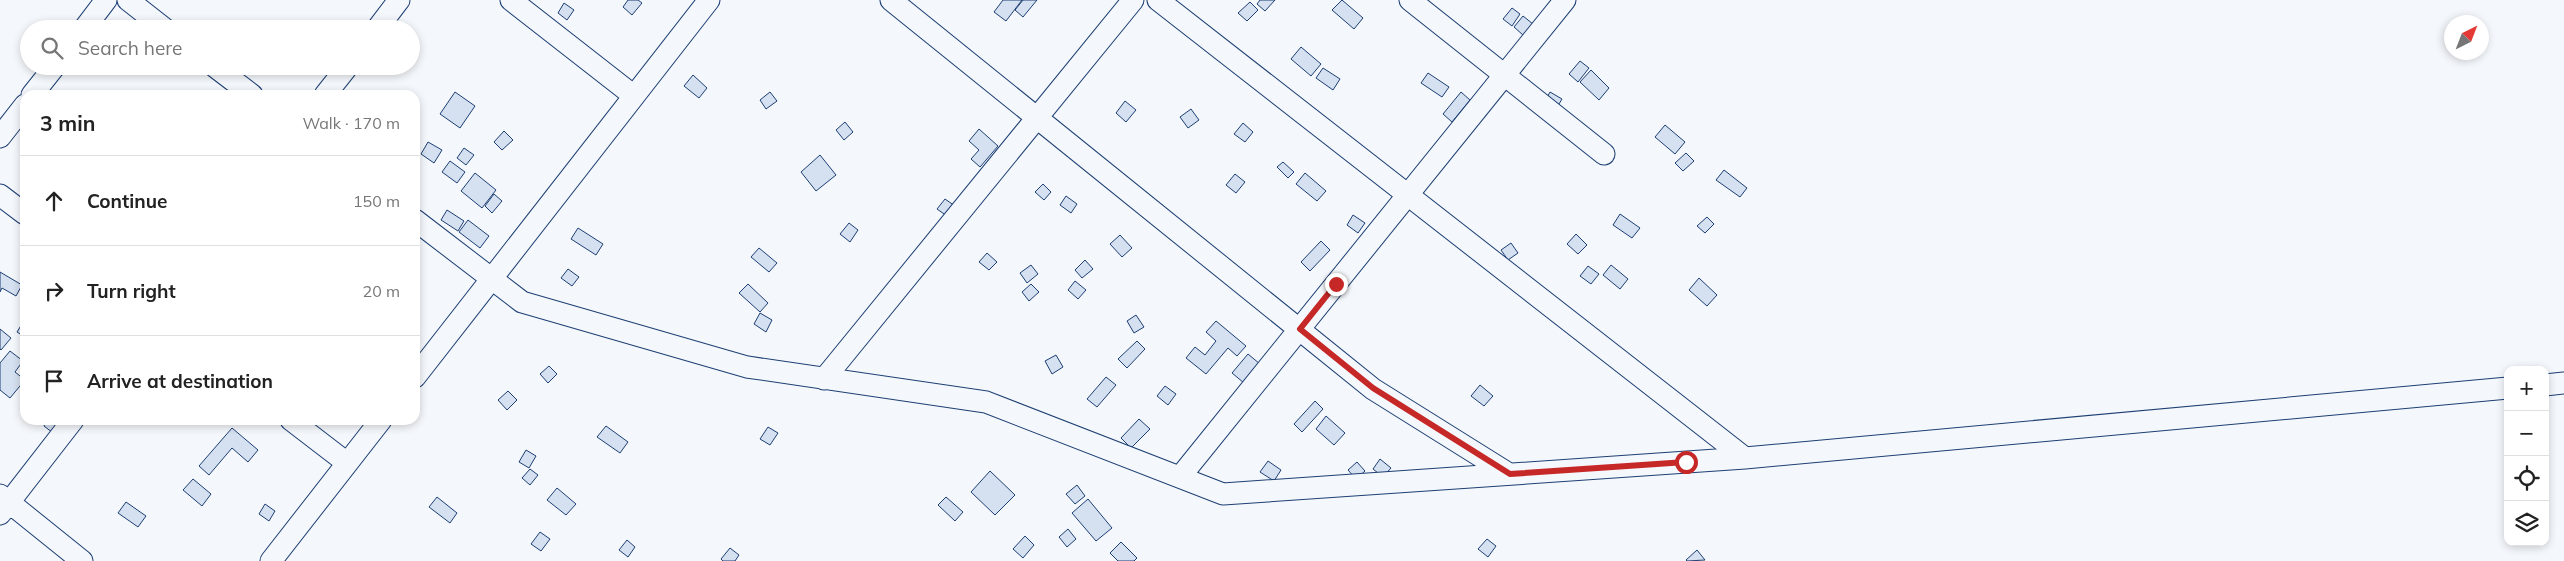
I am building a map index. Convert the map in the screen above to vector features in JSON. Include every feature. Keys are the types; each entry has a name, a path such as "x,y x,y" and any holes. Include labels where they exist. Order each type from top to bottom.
{"street":[{"path":"91,20 106,0"},
{"path":"128,0 154,20"},
{"path":"384,20 399,0"},
{"path":"511,0 634,96"},
{"path":"420,371 709,0"},
{"path":"891,0 1373,388 1510,474"},
{"path":"824,378 1133,0"},
{"path":"1158,0 1745,458"},
{"path":"1410,0 1604,154"},
{"path":"1180,477 1565,0"},
{"path":"36,90 48,75"},
{"path":"226,75 245,90"},
{"path":"329,90 341,75"},
{"path":"0,137 20,111"},
{"path":"0,195 20,210"},
{"path":"420,224 522,302 748,367 986,402 1224,494 1745,458 2504,388"},
{"path":"2549,385 2564,383"},
{"path":"69,425 3,504 82,561"},
{"path":"298,425 348,463"},
{"path":"271,561 377,425"}],"building":[{"path":"628,0 638,0 642,3 632,15 623,7"},
{"path":"1003,0 1022,0 1006,21 994,12"},
{"path":"1023,0 1037,0 1023,17 1015,10"},
{"path":"1260,0 1275,0 1265,11 1257,4"},
{"path":"1342,0 1363,18 1354,29 1332,10"},
{"path":"1250,2 1258,10 1247,21 1238,13"},
{"path":"564,3 574,10 567,20 558,13"},
{"path":"1512,8 1520,14 1512,26 1503,19"},
{"path":"1523,16 1533,24 1523,35 1514,27"},
{"path":"1301,47 1321,64 1311,76 1291,59"},
{"path":"1580,61 1589,68 1578,82 1569,74"},
{"path":"1323,68 1340,79 1333,90 1316,78"},
{"path":"1591,70 1609,88 1599,100 1580,82"},
{"path":"1428,73 1449,87 1442,97 1421,83"},
{"path":"693,75 707,88 699,98 684,86"},
{"path":"455,92 475,106 460,128 440,114"},
{"path":"770,92 777,101 766,109 760,100"},
{"path":"1461,92 1470,100 1452,122 1443,114"},
{"path":"1550,92 1562,99 1556,109 1544,103"},
{"path":"1125,101 1136,110 1126,122 1116,113"},
{"path":"1191,109 1199,120 1188,128 1180,117"},
{"path":"845,122 853,132 844,140 836,130"},
{"path":"1243,123 1253,132 1245,142 1234,134"},
{"path":"1665,125 1685,142 1675,154 1655,137"},
{"path":"979,129 998,146 980,167 971,159 979,150 969,141"},
{"path":"504,131 513,140 502,150 494,142"},
{"path":"428,142 442,150 434,163 421,154"},
{"path":"464,148 474,155 466,165 457,158"},
{"path":"1686,153 1694,161 1683,171 1675,163"},
{"path":"820,155 836,175 816,191 801,172"},
{"path":"450,161 465,172 457,183 442,172"},
{"path":"1283,162 1294,172 1288,178 1277,167"},
{"path":"1724,170 1747,188 1740,197 1716,180"},
{"path":"475,173 496,190 482,208 461,191"},
{"path":"1305,173 1326,191 1317,201 1296,184"},
{"path":"1235,174 1245,182 1236,193 1226,185"},
{"path":"1043,184 1051,192 1044,200 1035,192"},
{"path":"494,194 502,201 492,213 485,206"},
{"path":"1066,196 1077,204 1071,213 1060,205"},
{"path":"945,199 955,206 947,216 937,209"},
{"path":"447,210 464,221 458,231 441,220"},
{"path":"1620,214 1640,228 1632,238 1613,225"},
{"path":"1353,215 1365,223 1358,233 1347,225"},
{"path":"1707,217 1714,224 1705,233 1697,226"},
{"path":"468,220 489,236 480,248 459,232"},
{"path":"849,223 858,230 850,242 840,234"},
{"path":"578,228 603,244 596,255 571,239"},
{"path":"1576,234 1587,245 1578,254 1567,244"},
{"path":"1120,235 1132,248 1122,257 1110,244"},
{"path":"1321,241 1330,250 1310,271 1301,262"},
{"path":"1511,243 1518,253 1508,260 1501,250"},
{"path":"759,248 777,263 769,272 751,257"},
{"path":"987,253 997,262 989,270 979,262"},
{"path":"1085,260 1093,269 1082,278 1075,270"},
{"path":"1031,265 1038,274 1027,283 1020,273"},
{"path":"1611,265 1628,279 1620,289 1603,275"},
{"path":"1588,266 1599,274 1591,284 1580,276"},
{"path":"568,269 579,277 572,286 561,278"},
{"path":"0,272 20,284 20,289 16,296 2,288 0,292"},
{"path":"1699,278 1717,295 1707,306 1689,290"},
{"path":"1075,281 1086,290 1078,299 1068,290"},
{"path":"748,284 768,303 760,312 739,293"},
{"path":"1031,284 1039,292 1029,301 1022,292"},
{"path":"760,313 772,320 766,332 754,324"},
{"path":"1136,315 1144,327 1134,333 1127,321"},
{"path":"1216,321 1246,346 1237,356 1228,348 1206,374 1186,358 1195,347 1205,355 1216,341 1206,332"},
{"path":"0,329 11,338 1,350 0,349"},
{"path":"1137,341 1145,349 1127,368 1118,359"},
{"path":"10,351 20,359 20,365 15,372 20,376 20,386 10,398 0,390 0,363"},
{"path":"1248,354 1266,369 1250,388 1232,373"},
{"path":"1056,355 1063,367 1052,374 1045,361"},
{"path":"549,366 557,374 548,383 540,374"},
{"path":"1106,377 1116,385 1097,407 1087,399"},
{"path":"1480,385 1493,396 1484,406 1471,396"},
{"path":"1165,386 1176,394 1168,405 1157,396"},
{"path":"508,391 517,400 507,410 498,400"},
{"path":"1315,401 1323,409 1302,432 1294,424"},
{"path":"1326,416 1345,433 1334,445 1316,429"},
{"path":"1139,419 1150,429 1131,448 1121,438"},
{"path":"44,425 58,425 53,433"},
{"path":"606,426 628,442 620,453 597,437"},
{"path":"768,427 778,433 770,445 760,439"},
{"path":"232,428 258,450 248,462 232,448 209,475 199,466"},
{"path":"526,450 536,456 529,468 519,462"},
{"path":"1380,459 1391,468 1383,477 1373,469"},
{"path":"1268,461 1281,470 1274,481 1260,472"},
{"path":"1357,462 1365,471 1356,479 1348,470"},
{"path":"530,469 538,475 530,485 522,478"},
{"path":"990,471 1015,495 995,515 971,492"},
{"path":"193,479 211,494 202,506 183,490"},
{"path":"1077,485 1085,496 1075,504 1066,494"},
{"path":"557,488 576,504 566,515 547,500"},
{"path":"437,497 457,513 450,523 429,507"},
{"path":"946,497 963,512 955,521 938,505"},
{"path":"1088,499 1112,528 1096,541 1072,513"},
{"path":"126,502 146,516 138,527 118,513"},
{"path":"265,504 275,511 269,521 259,514"},
{"path":"1068,529 1076,539 1067,547 1059,537"},
{"path":"540,532 550,539 541,551 531,544"},
{"path":"1025,536 1034,545 1023,558 1013,549"},
{"path":"1487,539 1496,546 1488,557 1478,549"},
{"path":"627,540 635,547 628,557 619,550"},
{"path":"1121,542 1137,558 1134,561 1118,561 1110,553"},
{"path":"730,548 739,555 735,561 723,561 721,559"},
{"path":"1697,550 1705,560 1686,560"}],"route":[{"path":"1336,284 1300,329 1373,388 1510,474 1686,462"}]}
